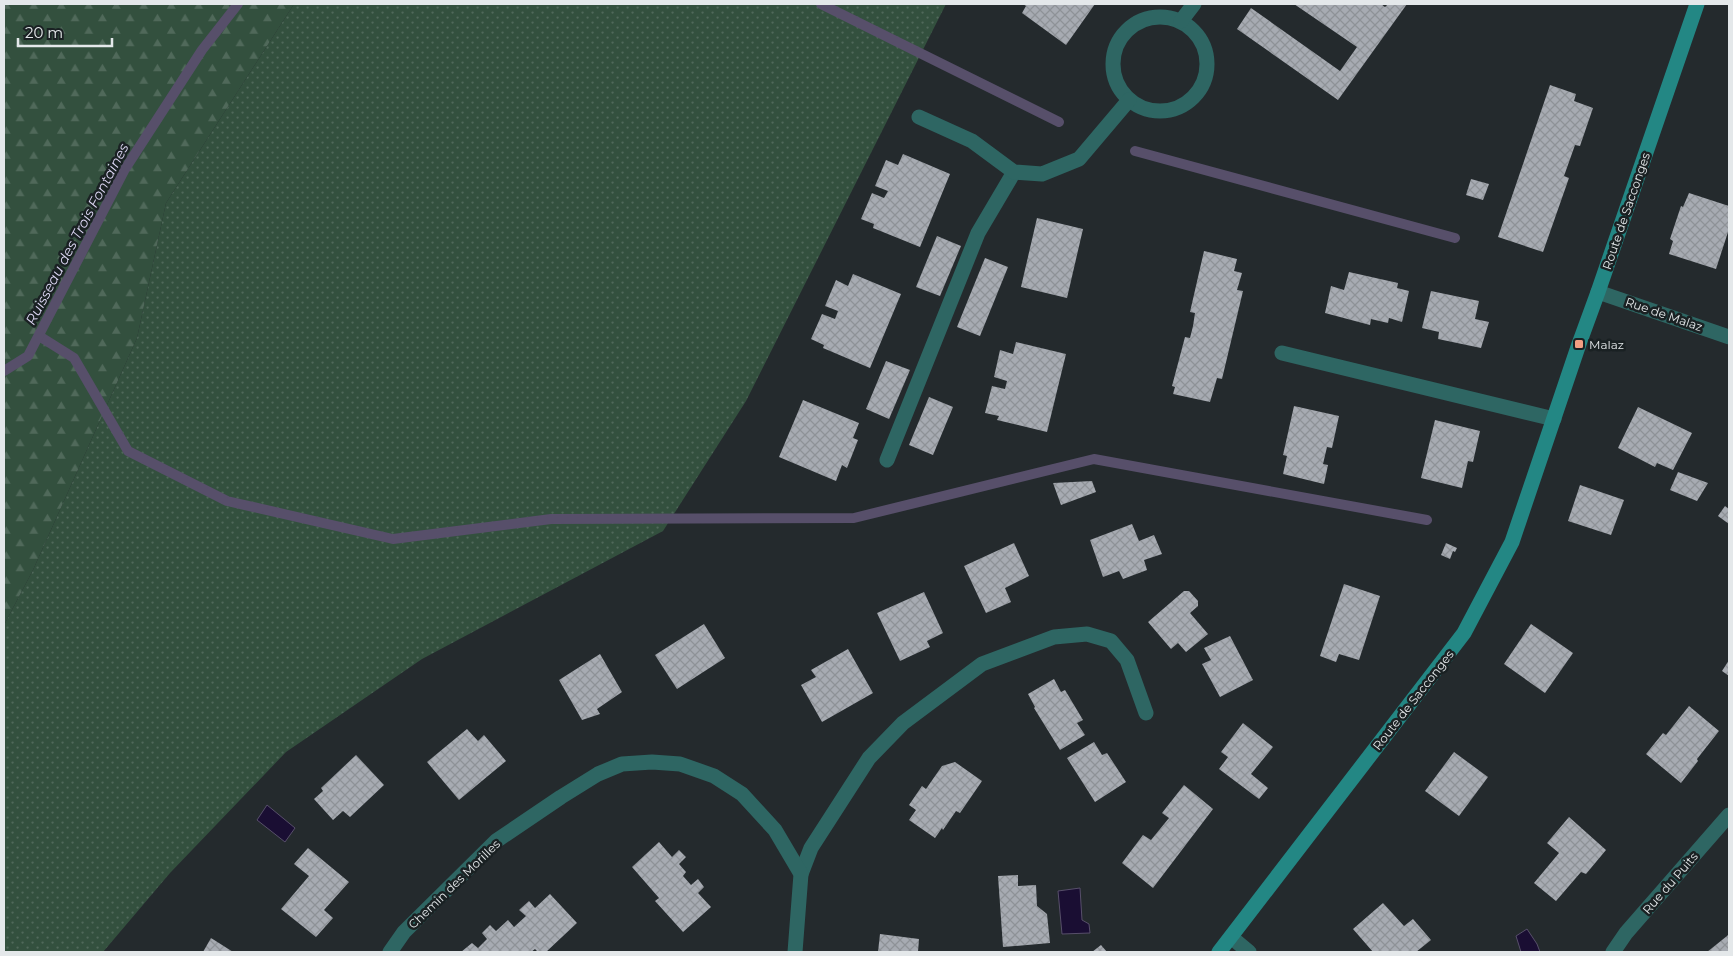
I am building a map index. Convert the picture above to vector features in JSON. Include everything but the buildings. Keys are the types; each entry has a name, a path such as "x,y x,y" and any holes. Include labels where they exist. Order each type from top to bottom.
{"street":[{"path":"1181,22 1194,4"},
{"name":"Route de Sacconges","path":"1219,952 1464,633 1512,542 1697,4"},
{"path":"1159,17 1181,22 1198,36 1207,57 1205,80 1192,99 1172,110 1150,110 1129,100 1116,82 1113,60 1120,38 1137,22 1159,17"},
{"path":"919,117 972,141 1014,172 1042,174 1079,159 1129,100"},
{"path":"887,460 978,233 1014,172"},
{"name":"Rue de Malaz","path":"1598,292 1729,337"},
{"path":"1282,353 1554,419"},
{"path":"795,952 802,874 811,848 869,758 903,723 982,664 1054,637 1087,634 1111,641 1127,660 1146,713"},
{"name":"Chemin des Morilles","path":"390,952 404,932 496,841 561,796 598,774 622,764 652,762 680,764 714,776 742,794 774,830 802,874"},
{"name":"Rue du Puits","path":"1613,952 1626,933 1729,815"},
{"path":"1231,937 1249,952"}],"green space":[{"path":"4,4 294,4 166,203 137,338 33,570 4,625"},
{"path":"294,4 946,4 746,401 663,531 422,659 286,752 170,873 103,952 4,952 4,625 33,570 137,338 166,203"}],"shaded area":[{"path":"267,805 295,828 285,842 257,820"},
{"path":"1080,888 1082,920 1089,924 1090,933 1062,934 1058,891"},
{"path":"1527,929 1540,952 1521,952 1516,936"}],"waterway":[{"name":"Ruisseau des Trois Fontaines","path":"4,371 28,356 125,169 202,50 238,4"},
{"path":"821,4 1059,122"},
{"path":"1135,151 1455,238"},
{"path":"39,336 74,358 128,451 227,501 393,539 551,519 854,518 1094,459 1427,520"}],"place":[{"name":"Malaz","path":"1579,344"}]}
